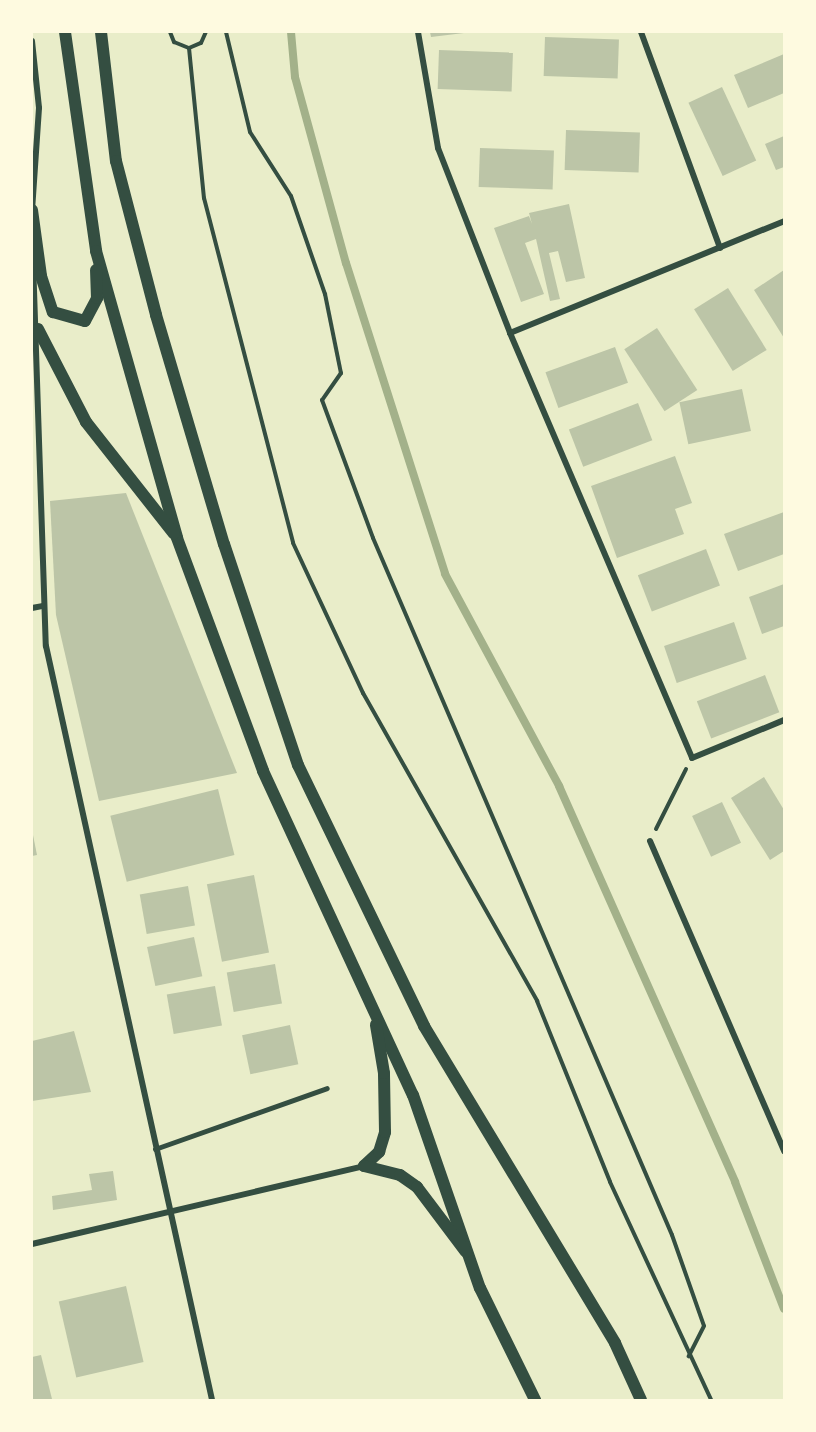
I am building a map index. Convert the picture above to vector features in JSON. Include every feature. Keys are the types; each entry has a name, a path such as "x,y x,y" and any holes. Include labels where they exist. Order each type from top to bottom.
{"main road":[{"path":"65,32 96,251 177,538 263,771 431,1139 467,1252 535,1401"},
{"path":"101,32 116,162 156,315 224,544 298,765 424,1026 615,1343 641,1401"},
{"path":"32,210 46,299 62,318 85,321 93,312 96,251"},
{"path":"38,329 86,423 177,538"},
{"path":"364,1166 379,1152 385,1132 384,1073 373,1009"},
{"path":"364,1166 400,1175 417,1187 467,1252"}],"street":[{"path":"418,32 438,148 510,333 692,758 784,720"},
{"path":"641,32 720,248"},
{"path":"32,41 39,108 32,210 38,329 42,606 62,725 168,1213 212,1401"},
{"path":"510,333 784,221"},
{"path":"32,608 42,606"},
{"path":"650,841 784,1151"},
{"path":"32,1244 364,1166"}],"lane":[{"path":"155,1149 327,1088"}],"path":[{"path":"170,32 174,42 189,48 201,43 206,32"},
{"path":"226,32 250,132 291,196 325,294 341,373 322,400 373,538 672,1235 704,1326 688,1357"},
{"path":"189,48 204,198 293,543 363,693 537,1000 688,1357 711,1401"},
{"path":"650,841 692,758"}],"building":[{"path":"430,32 464,32 464,33 431,37"},
{"path":"545,37 619,40 618,79 544,76"},
{"path":"439,50 513,53 512,92 438,89"},
{"path":"784,54 784,93 748,108 734,75"},
{"path":"722,87 756,160 723,176 688,103"},
{"path":"566,130 640,133 639,173 565,170"},
{"path":"784,136 784,167 776,170 765,144"},
{"path":"480,148 554,151 553,190 479,187"},
{"path":"569,204 585,278 566,282 558,251 549,253 560,299 550,301 536,239 525,243 544,294 521,302 494,228 529,216 532,224 529,213"},
{"path":"784,270 784,338 754,290"},
{"path":"728,288 767,350 733,371 694,309"},
{"path":"657,328 697,390 665,411 624,349"},
{"path":"615,347 628,383 558,408 545,372"},
{"path":"742,389 751,431 688,444 679,402"},
{"path":"638,403 652,440 583,467 569,430"},
{"path":"675,456 692,503 675,509 684,534 617,558 591,486"},
{"path":"126,493 237,773 99,801 56,615 50,501"},
{"path":"784,512 784,554 738,571 724,534"},
{"path":"706,549 720,585 652,612 638,575"},
{"path":"784,584 784,626 762,634 749,597"},
{"path":"734,622 747,659 677,683 664,646"},
{"path":"765,675 779,712 711,739 697,701"},
{"path":"764,777 784,810 784,851 770,860 731,798"},
{"path":"218,789 234,855 127,882 110,816"},
{"path":"722,802 741,843 711,857 692,816"},
{"path":"32,830 37,855 32,856"},
{"path":"254,875 269,953 222,962 207,884"},
{"path":"188,886 195,925 147,934 140,895"},
{"path":"194,937 202,976 155,986 147,947"},
{"path":"275,964 282,1003 234,1012 227,973"},
{"path":"215,986 222,1025 174,1034 167,995"},
{"path":"290,1025 298,1064 250,1074 242,1035"},
{"path":"74,1031 91,1092 32,1101 32,1041"},
{"path":"113,1171 117,1200 53,1210 52,1196 92,1190 89,1174"},
{"path":"126,1286 144,1362 76,1378 59,1302"},
{"path":"41,1355 52,1399 32,1400 32,1357"}],"waterway":[{"path":"291,32 295,77 346,263 445,574 559,786 735,1182 784,1309"}]}
